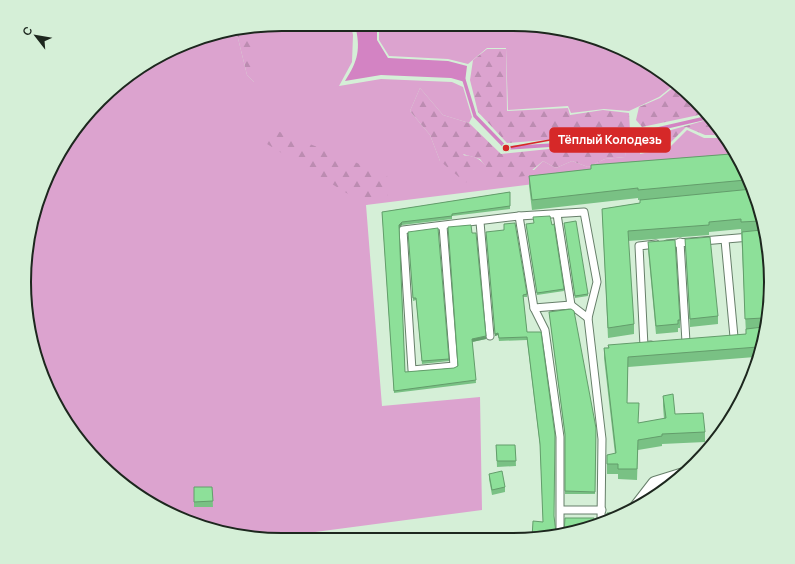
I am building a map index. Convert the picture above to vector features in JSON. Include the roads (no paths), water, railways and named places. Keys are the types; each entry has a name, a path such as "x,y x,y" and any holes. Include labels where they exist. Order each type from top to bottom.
{"street":[{"path":"648,493 655,484 667,480"}],"lane":[{"path":"443,226 454,366 412,370 403,230 480,222 519,216 584,212 597,282 588,318 602,439 601,517"},
{"path":"557,214 570,305"},
{"path":"519,216 534,308 545,330 560,437 560,528"},
{"path":"480,222 490,336"},
{"path":"658,344 644,346 639,246 755,237"},
{"path":"725,240 734,337"},
{"path":"680,242 686,342"},
{"path":"534,308 570,305 588,318"},
{"path":"561,510 602,510"}],"waterway":[{"path":"464,80 475,116 506,148 569,144 636,134 703,119"}],"place":[{"name":"Тёплый Колодезь","path":"506,148"}]}
